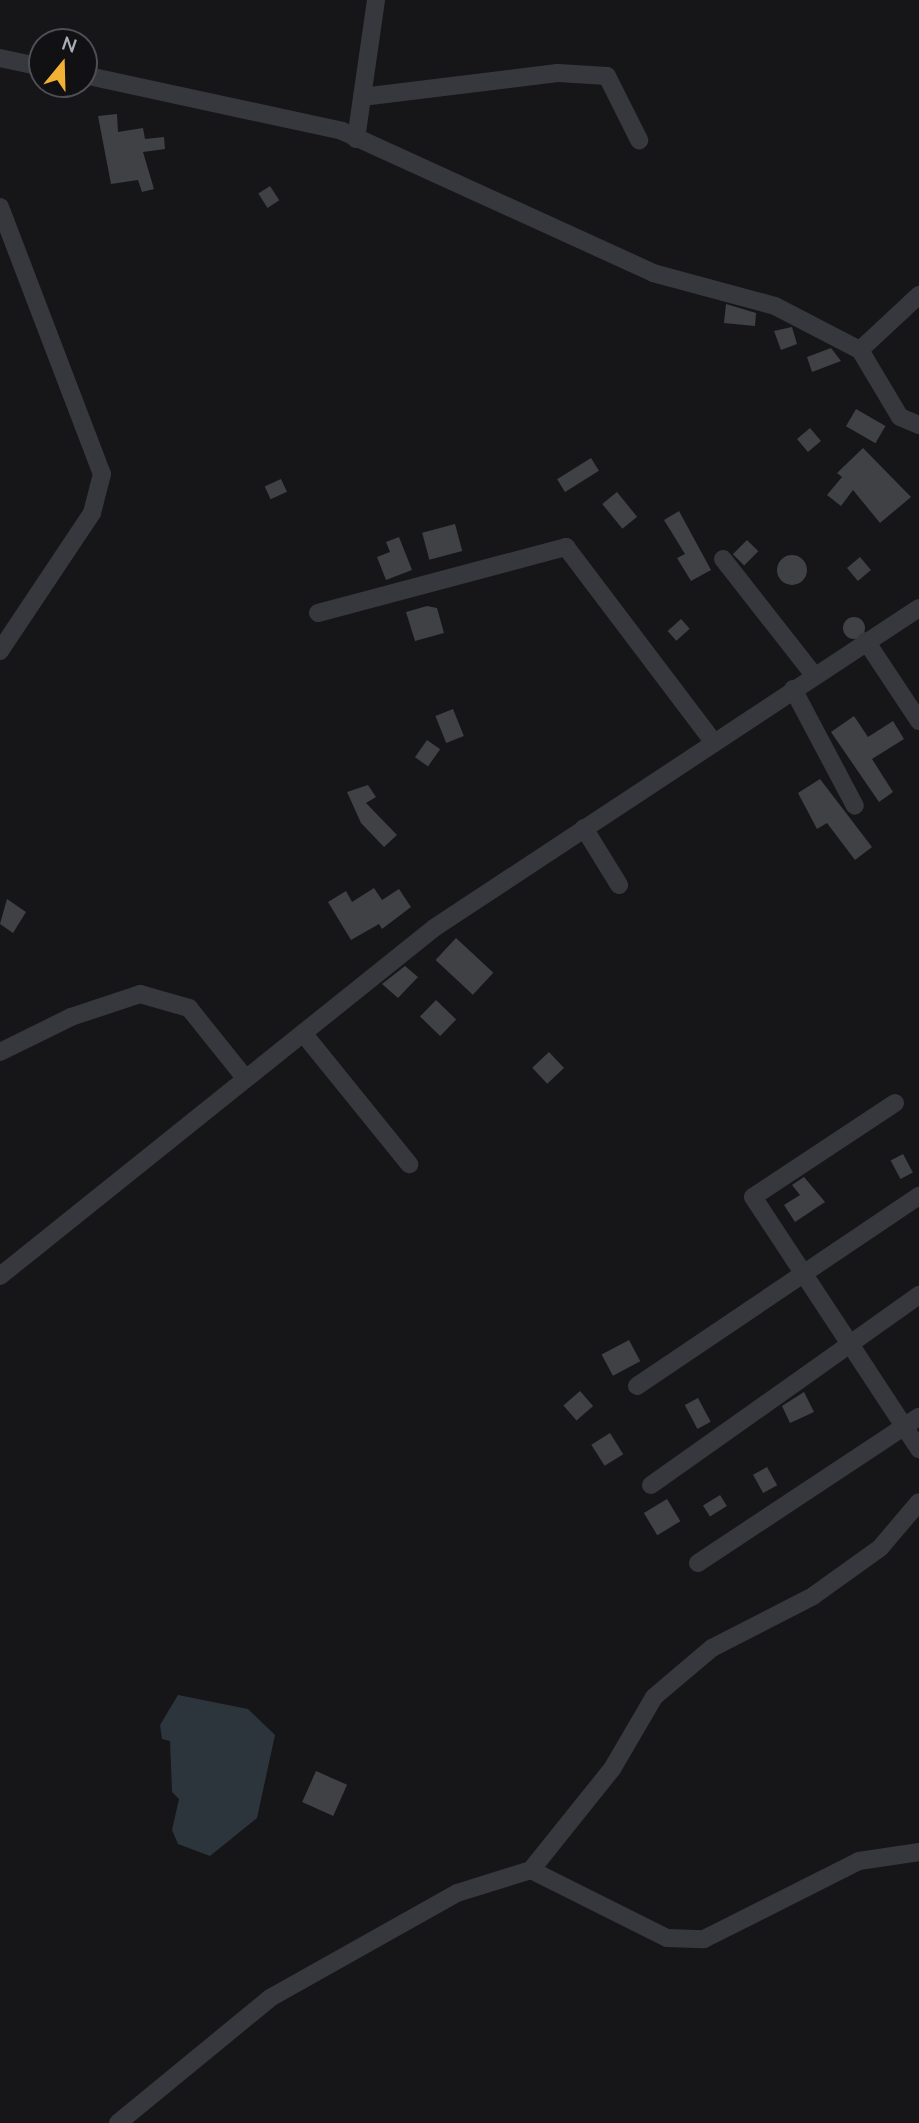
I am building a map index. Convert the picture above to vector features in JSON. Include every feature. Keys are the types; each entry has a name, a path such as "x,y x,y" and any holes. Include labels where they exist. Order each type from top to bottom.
{"street":[{"path":"356,139 376,0"},
{"path":"0,58 28,64"},
{"path":"362,97 558,73 607,76 639,140"},
{"path":"98,78 356,139 653,273 775,306 860,350 900,417 919,425"},
{"path":"0,207 102,474 92,513 0,651"},
{"path":"860,350 919,295"},
{"path":"318,612 566,547 712,740"},
{"path":"723,559 814,675"},
{"path":"0,1276 434,928 712,740 919,608"},
{"path":"866,640 919,721"},
{"path":"793,688 855,806"},
{"path":"584,828 619,885"},
{"path":"0,1052 71,1017 140,994 188,1008 245,1079"},
{"path":"303,1033 409,1164"},
{"path":"895,1103 753,1197 850,1344 912,1422 919,1449"},
{"path":"636,1387 919,1196"},
{"path":"651,1485 919,1295"},
{"path":"698,1563 912,1422"},
{"path":"118,2123 270,1998 457,1893 531,1870 612,1769 654,1697 712,1648 813,1596 880,1548 919,1502"},
{"path":"531,1870 667,1938 704,1939 859,1861 919,1852"}],"shaded area":[{"path":"178,1695 248,1709 275,1735 257,1818 210,1856 178,1844 172,1830 179,1799 172,1792 170,1741 162,1739 160,1725"}],"building":[{"path":"117,114 118,132 143,128 145,139 164,137 165,149 143,152 154,189 142,192 138,180 111,184 98,116"},
{"path":"270,186 279,200 268,208 258,194"},
{"path":"726,304 756,313 755,326 724,323"},
{"path":"792,327 797,344 781,350 774,331"},
{"path":"831,348 841,361 812,372 807,357"},
{"path":"856,409 885,426 875,443 846,426"},
{"path":"810,428 821,441 808,452 797,439"},
{"path":"863,448 911,497 880,523 853,490 841,506 827,495 842,477 837,473"},
{"path":"591,458 599,471 565,492 557,479"},
{"path":"281,479 287,492 271,499 265,487"},
{"path":"617,492 637,517 622,529 602,504"},
{"path":"679,511 711,570 691,581 677,558 685,554 664,520"},
{"path":"455,524 462,551 429,560 422,533"},
{"path":"399,537 412,570 386,580 377,557 390,552 386,542"},
{"path":"747,540 758,551 744,565 733,554"},
{"path":"792,555 802,560 807,570 802,580 792,585 782,580 777,570 782,560"},
{"path":"860,557 871,570 858,581 847,568"},
{"path":"427,606 437,608 444,633 415,641 406,612"},
{"path":"854,617 862,620 865,628 862,636 854,639 846,636 843,628 846,620"},
{"path":"681,619 690,629 676,641 668,631"},
{"path":"453,709 464,736 446,743 435,716"},
{"path":"854,716 868,737 893,721 904,739 872,759 893,792 879,802 831,732"},
{"path":"427,740 440,749 428,766 415,757"},
{"path":"820,779 872,847 855,860 827,823 817,829 798,793"},
{"path":"368,785 376,797 366,803 397,835 384,847 361,823 347,792"},
{"path":"374,888 382,900 399,889 411,907 382,929 379,924 351,940 328,902 346,891 352,902"},
{"path":"7,899 26,912 13,933 0,924"},
{"path":"456,938 493,973 473,995 436,960"},
{"path":"405,966 418,977 398,998 382,984"},
{"path":"436,1000 456,1019 440,1036 420,1017"},
{"path":"549,1052 564,1068 547,1084 532,1068"},
{"path":"903,1154 913,1173 900,1179 891,1161"},
{"path":"804,1177 825,1202 795,1222 784,1205 800,1195 792,1185"},
{"path":"629,1340 640,1361 613,1376 602,1355"},
{"path":"580,1391 593,1406 577,1421 563,1405"},
{"path":"804,1392 814,1412 790,1423 782,1406"},
{"path":"698,1398 711,1422 697,1429 685,1405"},
{"path":"610,1433 623,1454 605,1466 591,1445"},
{"path":"767,1467 777,1485 763,1493 753,1475"},
{"path":"720,1495 727,1506 710,1517 703,1506"},
{"path":"667,1499 680,1521 657,1535 644,1513"},
{"path":"316,1771 347,1785 333,1816 302,1802"}]}
